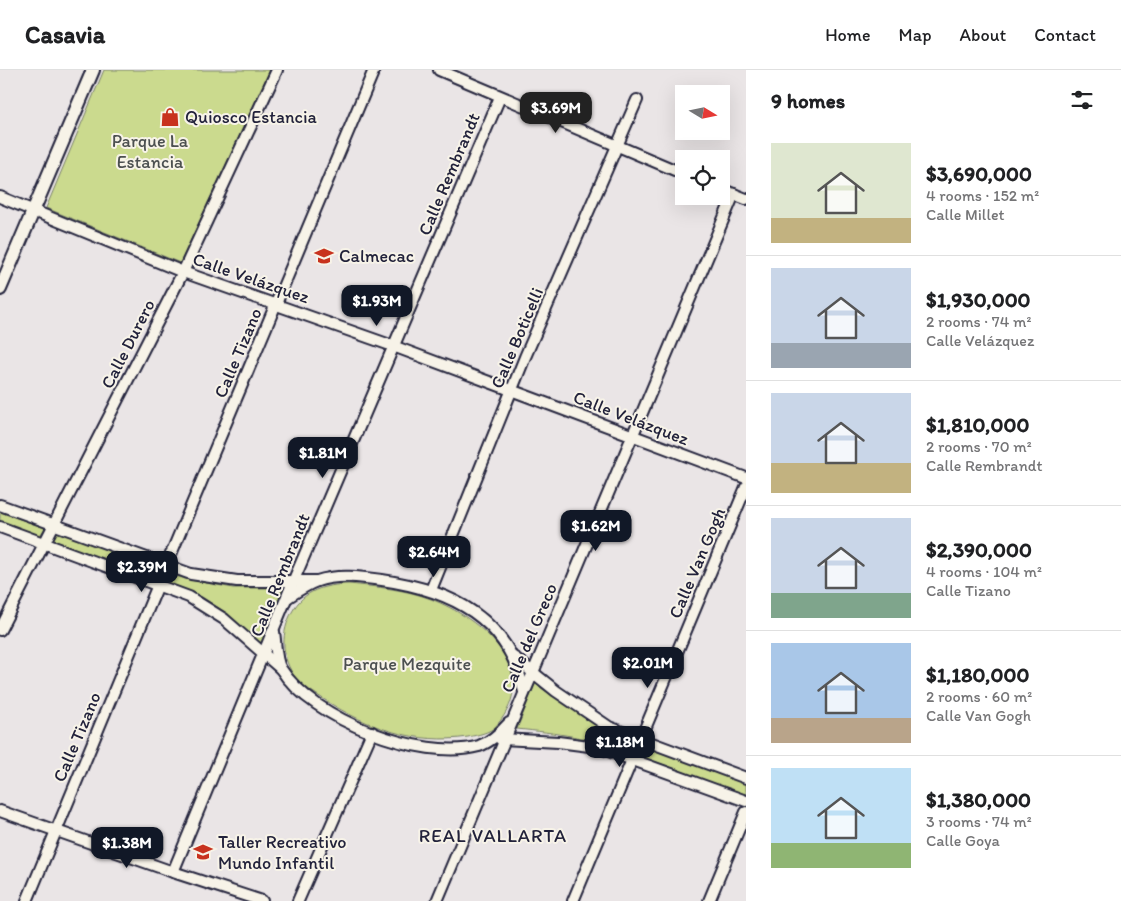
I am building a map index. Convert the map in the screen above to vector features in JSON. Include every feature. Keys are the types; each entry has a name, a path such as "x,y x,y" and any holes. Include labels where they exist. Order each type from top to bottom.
{"street":[{"path":"0,289 93,70"},
{"name":"Calle Durero","path":"0,630 183,272 277,70"},
{"name":"Calle Tizano","path":"166,566 374,70"},
{"path":"439,70 675,170"},
{"name":"Calle Rembrandt","path":"173,872 265,655 286,598 500,97"},
{"name":"Calle Boticelli","path":"431,590 512,390 637,100"},
{"path":"730,192 746,200"},
{"name":"Calle del Greco","path":"437,901 734,194"},
{"name":"Calle Velázquez","path":"0,197 183,272 393,346 746,478"},
{"name":"Calle Van Gogh","path":"573,901 746,487"},
{"path":"0,505 192,574 238,581 293,582 355,577 394,582 431,590 449,598 482,618 496,631 515,658 595,719 746,778"},
{"path":"0,527 158,585 206,606 224,619 280,668 293,684 319,705 342,719 372,732 422,746 447,748 480,746 494,738 513,719"},
{"path":"286,598 317,581"},
{"name":"Calle Tizano","path":"27,901 158,585"},
{"path":"274,631 280,668"},
{"path":"515,658 524,693"},
{"path":"298,901 372,732"},
{"path":"494,738 597,747 746,801"},
{"path":"0,811 262,901"},
{"path":"709,901 746,812"}],"green space":[{"name":"Parque La Estancia","path":"104,70 270,70 180,263 46,208"},
{"path":"0,512 45,528 39,537 0,522"},
{"path":"56,531 185,579 233,588 284,588 262,645 225,612 202,597 50,541"},
{"name":"Parque Mezquite","path":"349,584 380,587 431,599 469,619 486,633 500,649 510,667 513,686 509,706 496,726 487,732 449,739 430,739 394,732 358,719 341,710 299,681 289,667 284,643 286,627 292,612 302,598 316,590 323,587"},
{"path":"535,684 606,731 632,741 628,753 588,739 517,729"},
{"path":"647,745 746,782 746,795 643,757"}],"place":[{"name":"Quiosco Estancia","path":"170,117"},
{"name":"Calmecac","path":"324,256"},
{"name":"Taller Recreativo Mundo Infantil","path":"203,852"}],"district":[{"name":"REAL VALLARTA","path":"493,835"}]}
